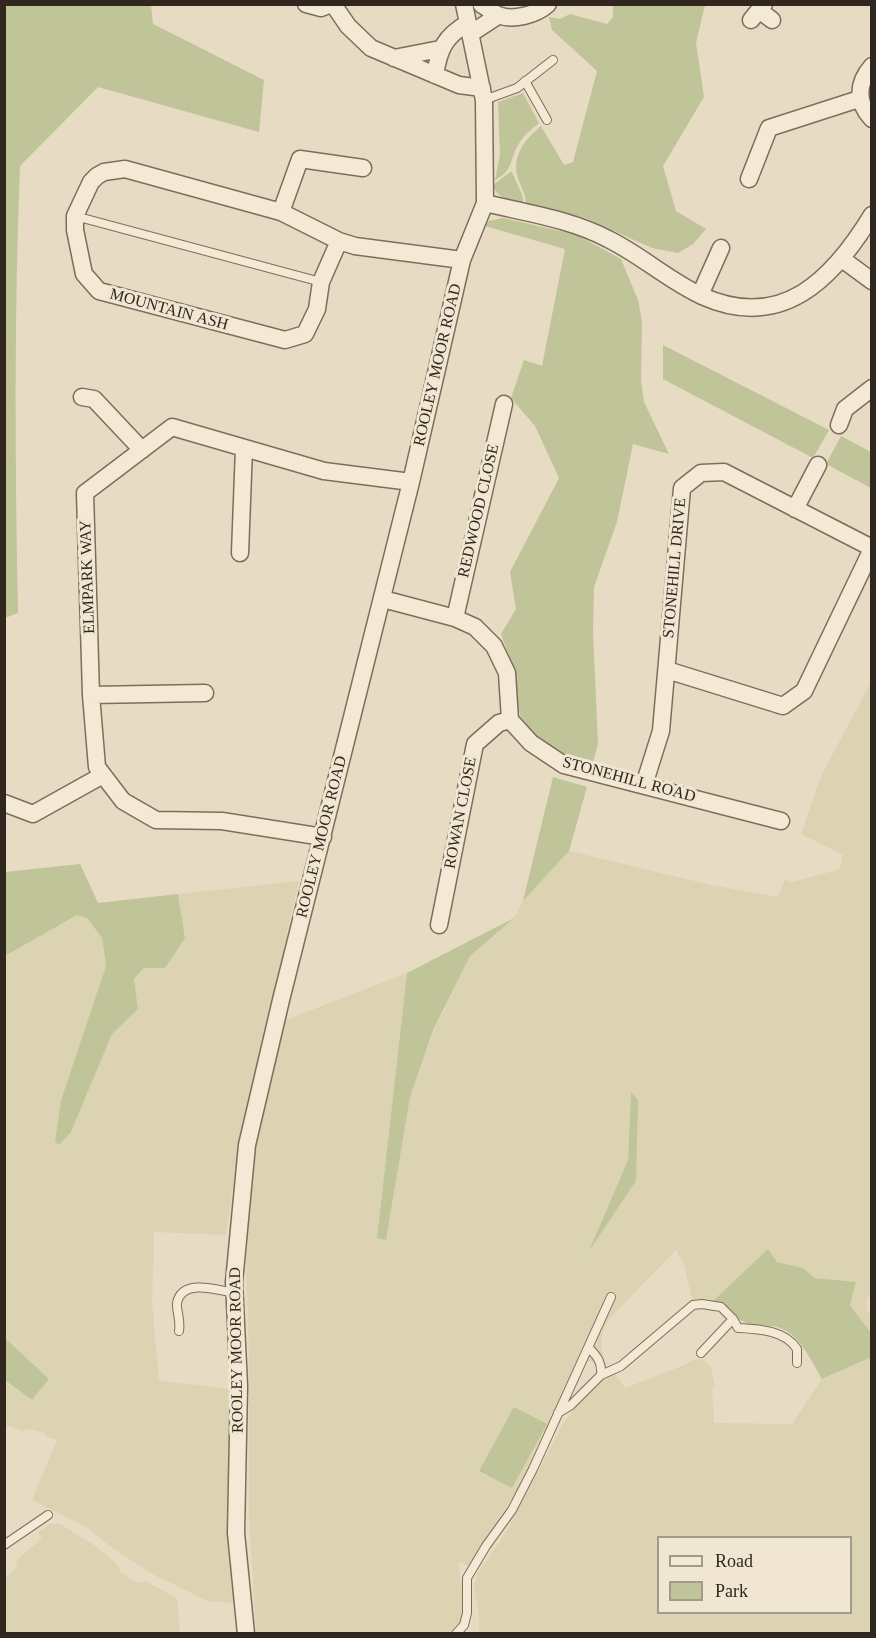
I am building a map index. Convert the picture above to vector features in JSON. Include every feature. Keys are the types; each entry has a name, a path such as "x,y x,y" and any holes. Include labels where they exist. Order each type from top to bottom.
{"street":[{"path":"306,4 321,8 332,4 348,26 371,48 483,94"},
{"name":"ROOLEY MOOR ROAD","path":"246,1634 236,1533 239,1386 234,1293 247,1145 351,718 383,599 462,260 485,202 483,94 464,4"},
{"path":"482,4 499,15"},
{"path":"435,75 440,49 452,36 499,15 527,15 548,4"},
{"path":"394,58 440,49"},
{"path":"872,66 861,84 859,99 862,107 872,119"},
{"path":"748,179 769,128 859,99"},
{"path":"281,212 300,159 363,168"},
{"path":"75,216 91,182 104,172 125,169 281,212 339,241 355,246 462,260"},
{"path":"485,202 568,223 607,238 700,295 718,302 743,307 773,306 799,296 816,285 842,259 872,215"},
{"name":"MOUNTAIN ASH","path":"75,216 75,230 84,274 99,291 285,340 305,334 316,309 321,282 339,241"},
{"path":"700,295 721,248"},
{"path":"842,259 872,281"},
{"path":"839,425 845,409 872,388"},
{"path":"82,397 94,399 142,450"},
{"name":"REDWOOD CLOSE","path":"455,618 504,404"},
{"name":"ELMPARK WAY","path":"323,837 222,821 156,820 123,801 103,776 97,767 92,695 85,494 172,427 324,471 411,482"},
{"path":"240,553 244,448"},
{"path":"795,508 818,465"},
{"name":"STONEHILL DRIVE","path":"644,785 661,731 682,488 701,473 724,472 872,548"},
{"path":"667,670 783,706 804,691 872,548"},
{"path":"383,599 455,618 475,627 494,646 507,673 510,720"},
{"path":"92,695 204,693"},
{"name":"STONEHILL ROAD","path":"510,720 531,743 564,765 782,821"},
{"name":"ROWAN CLOSE","path":"439,926 475,744 499,723 510,720"},
{"path":"4,803 33,814 103,776"}],"lane":[{"path":"483,94 517,88 553,60"},
{"path":"525,81 547,120"},
{"path":"75,216 321,282"},
{"path":"179,1331 181,1321 177,1305 178,1299 191,1288 234,1293"},
{"path":"456,1634 464,1625 466,1578 512,1510 590,1348 611,1297"},
{"path":"558,1414 571,1405 601,1375 621,1366 693,1305 708,1304 721,1307 738,1328 766,1331 787,1338 796,1349 797,1363"},
{"path":"701,1353 733,1319"},
{"path":"590,1348 602,1366 601,1375"},
{"path":"4,1545 48,1515"}],"shaded area":[{"path":"871,682 872,1288 866,1301 871,1317 871,1333 832,1280 815,1278 803,1268 777,1262 768,1250 713,1301 706,1299 690,1304 692,1299 684,1265 676,1250 608,1320 603,1331 601,1345 603,1356 593,1362 578,1361 517,1490 470,1566 458,1562 464,1614 458,1626 448,1634 256,1633 249,1519 249,1360 245,1214 256,1138 283,1021 407,973 377,1238 386,1240 410,1097 435,1028 470,956 514,918 523,901 569,851 711,885 778,897 785,879 792,882 840,869 843,855 801,834 821,776","holes":["631,1092 636,1181 591,1247 628,1160"]},
{"path":"299,881 240,1138 226,1235 154,1232 152,1304 159,1381 230,1389 235,1603 208,1601 154,1575 115,1550 85,1526 32,1500 57,1440 45,1436 45,1433 29,1429 23,1431 5,1425 5,1380 32,1400 49,1379 5,1338 5,956 77,915 87,918 102,938 106,966 61,1100 71,1132 112,1034 138,1009 134,980 144,968 185,938 178,894"},
{"path":"871,1357 871,1633 472,1634 479,1632 479,1614 474,1591 477,1574 505,1534 563,1424 573,1410 604,1379 614,1373 625,1388 693,1360 703,1359 711,1368 715,1385 712,1389 714,1423 792,1424 822,1379"},
{"path":"50,1524 60,1524 94,1545 117,1564 121,1573 138,1583 145,1581 177,1598 180,1633 5,1633 5,1578 18,1566 15,1562 42,1538 38,1533"}],"green space":[{"path":"5,4 151,5 153,24 264,80 259,132 98,87 20,166 16,389 18,613 5,618"},
{"path":"613,5 705,5 696,43 704,97 663,166 676,211 706,229 693,244 678,253 652,248 585,218 526,204 519,181 516,165 520,150 541,126 564,165 573,162 597,71 552,30 549,17 560,19 570,14 607,24 613,17"},
{"path":"523,93 539,123 520,141 509,167 495,180 500,155 498,102"},
{"path":"510,172 523,197 523,203 505,198 495,190 493,185"},
{"path":"503,218 577,235 621,259 638,300 642,322 641,381 644,402 669,454 633,444 617,522 594,587 593,632 598,744 592,766 562,755 538,738 521,719 516,697 514,670 501,634 516,609 510,572 559,478 535,426 511,398 524,360 542,366 565,249 485,226 489,221"},
{"path":"663,345 829,430 813,458 663,379"},
{"path":"841,436 871,452 871,488 826,464"},
{"path":"553,777 587,787 569,851 523,901"},
{"path":"80,864 98,903 178,894 185,938 165,968 144,968 134,979 138,1009 112,1034 71,1132 59,1145 55,1142 61,1100 106,966 102,938 87,918 77,915 5,956 5,872"},
{"path":"514,918 470,956 434,1028 410,1097 386,1240 377,1238 407,973"},
{"path":"631,1092 638,1100 636,1181 589,1251 628,1160"},
{"path":"768,1249 777,1262 803,1268 815,1278 856,1282 850,1305 871,1333 871,1357 822,1379 808,1354 789,1333 772,1326 747,1324 713,1301"},
{"path":"5,1338 49,1379 32,1400 5,1380"},
{"path":"514,1407 547,1424 512,1488 479,1471"}]}
